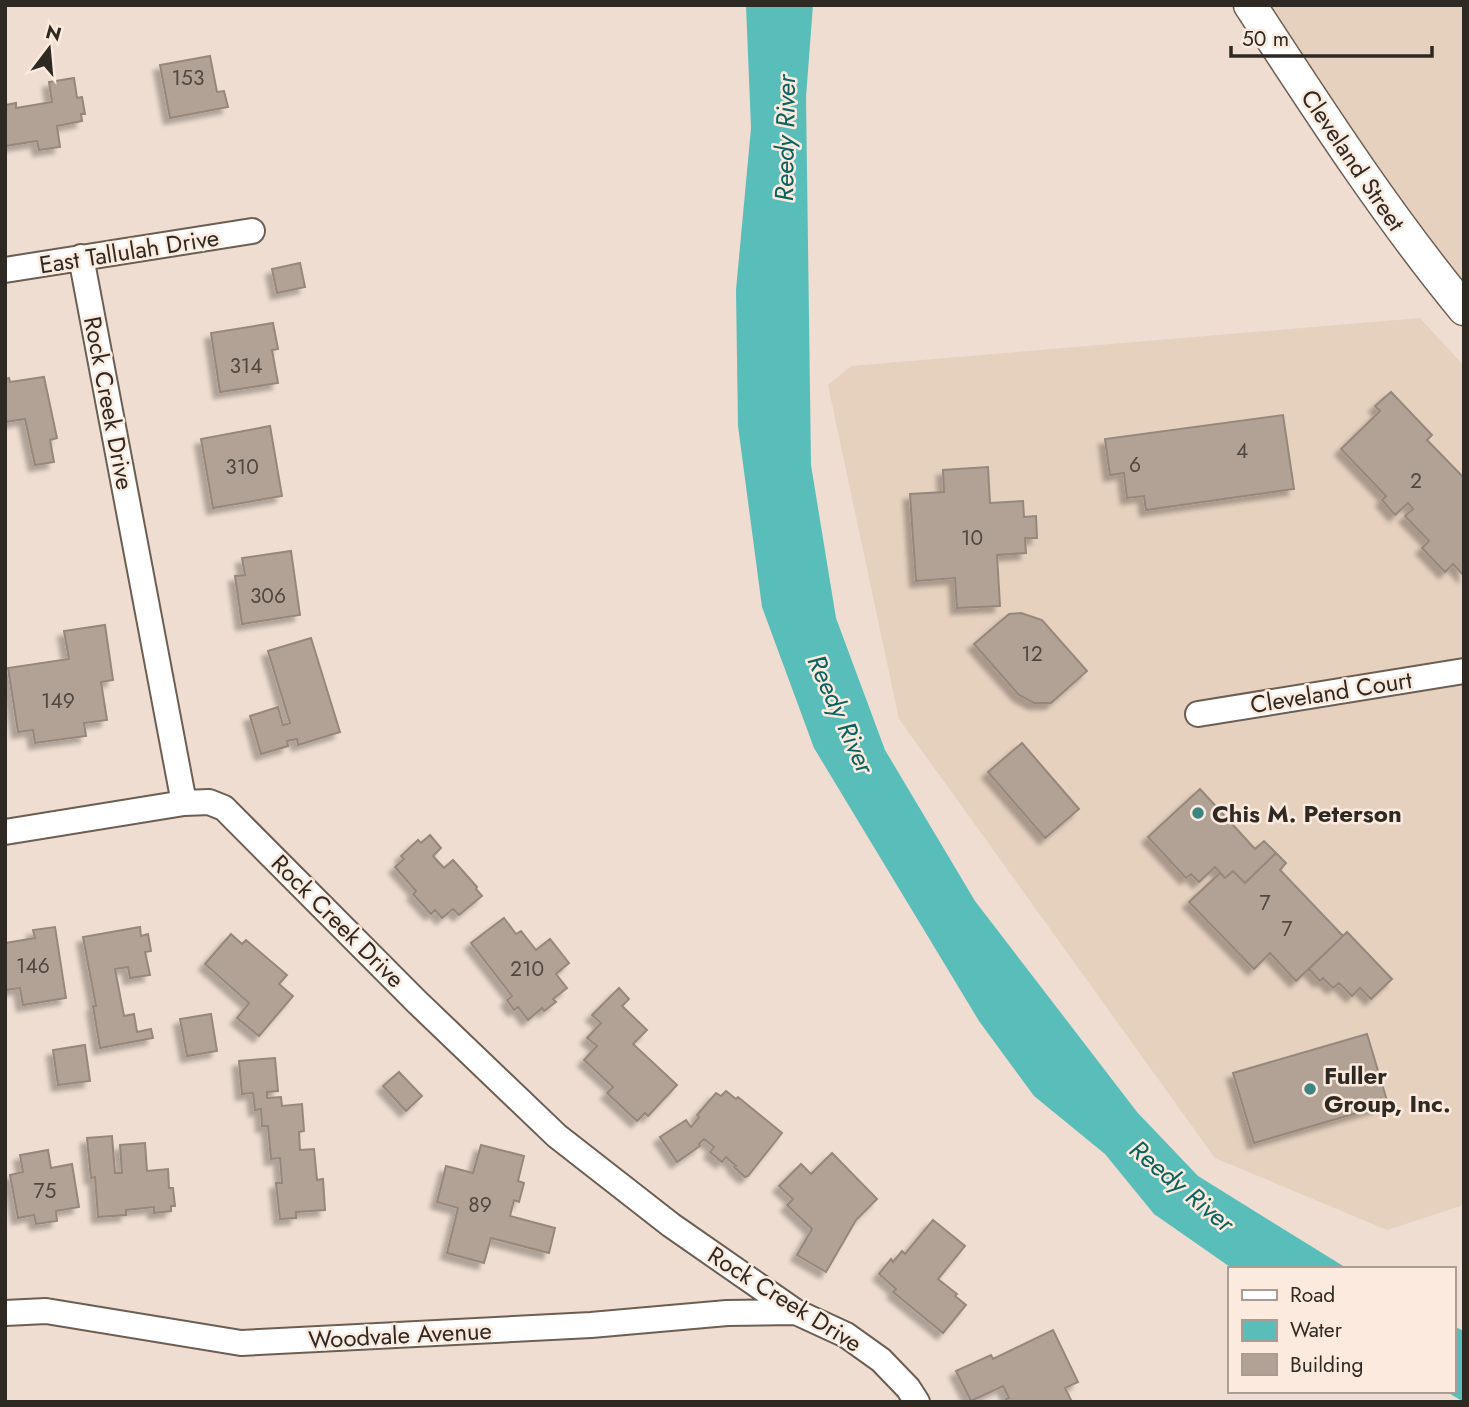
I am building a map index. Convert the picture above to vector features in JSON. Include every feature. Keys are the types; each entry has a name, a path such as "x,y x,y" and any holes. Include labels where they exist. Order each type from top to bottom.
{"street":[{"name":"Cleveland Street","path":"1250,5 1354,164 1413,248 1464,309"},
{"name":"East Tallulah Drive","path":"5,270 252,232"},
{"name":"Rock Creek Drive","path":"82,257 184,803 209,803 224,808 417,1002 557,1136 671,1225 796,1312 846,1335 881,1360 908,1388 917,1402"},
{"name":"Cleveland Court","path":"1198,714 1464,671"},
{"path":"5,832 184,803"},
{"name":"Woodvale Avenue","path":"5,1313 46,1311 241,1343 592,1325 727,1313 796,1312"}],"shaded area":[{"path":"1250,5 1464,5 1464,309"},
{"path":"1420,318 1464,366 1464,1205 1387,1230 1215,1158 899,719 828,385 851,366"}],"water":[{"name":"Reedy River","path":"746,5 813,5 806,97 811,465 836,618 885,750 975,901 1137,1112 1198,1176 1345,1267 1230,1267 1154,1214 1105,1154 1034,1096 979,1021 814,748 762,607 738,426 736,290 751,128"},
{"path":"1455,1327 1464,1331 1464,1402 1448,1393 1455,1393"}],"building":[{"path":"210,56 217,92 224,91 228,107 170,118 160,65"},
{"path":"74,78 77,98 82,97 85,114 81,114 82,121 57,126 60,147 39,150 37,141 5,146 5,105 16,103 16,108 52,102 49,82"},
{"path":"300,263 305,287 277,293 272,269"},
{"path":"273,323 278,349 272,350 278,383 220,392 211,333"},
{"path":"44,377 57,438 50,440 54,462 35,465 25,419 5,422 5,379 9,378 10,382"},
{"path":"1391,392 1432,435 1427,440 1464,478 1464,576 1453,564 1445,572 1422,548 1429,541 1405,516 1413,509 1408,503 1395,515 1382,500 1386,496 1341,449 1380,411 1375,406"},
{"path":"1283,415 1294,489 1146,510 1144,496 1127,498 1124,473 1110,475 1105,439"},
{"path":"270,426 282,496 213,508 201,439"},
{"path":"988,467 990,503 1023,501 1024,517 1036,516 1037,538 1025,538 1026,553 997,555 1000,606 957,608 955,578 916,581 910,494 944,492 943,470"},
{"path":"291,551 300,615 242,624 235,576 245,575 242,558"},
{"path":"1021,613 1042,620 1087,671 1051,703 1034,703 1019,695 974,644 1009,614"},
{"path":"105,625 113,680 101,682 107,720 84,723 86,736 35,743 33,730 18,732 8,668 69,659 64,631"},
{"path":"311,638 340,732 298,745 297,739 287,741 288,746 261,754 250,716 278,707 283,725 290,723 268,651"},
{"path":"1022,743 1079,809 1045,838 988,772"},
{"name":"Chis M. Peterson","path":"1200,789 1255,849 1264,841 1276,853 1245,883 1233,871 1225,878 1215,867 1199,882 1191,874 1186,878 1148,837"},
{"path":"430,835 441,848 433,856 444,868 453,860 482,896 459,915 453,909 442,918 435,910 431,914 413,894 416,891 395,867 404,859 401,856 418,840 421,843"},
{"path":"1276,853 1286,863 1280,870 1343,936 1296,981 1270,953 1254,969 1189,902 1220,873 1225,878 1233,871 1245,883"},
{"path":"504,918 516,934 521,931 536,950 550,939 569,963 556,974 567,988 553,999 556,1002 544,1011 542,1008 528,1020 518,1007 514,1010 507,1000 512,996 471,943"},
{"path":"55,927 66,998 23,1005 20,988 5,990 5,943 35,938 33,930"},
{"path":"140,927 141,936 148,934 151,951 145,952 150,975 130,978 128,967 115,969 124,1016 134,1014 137,1032 151,1029 153,1038 100,1048 93,1006 96,1006 83,937"},
{"path":"1347,932 1392,979 1371,999 1360,988 1352,996 1339,983 1333,988 1323,978 1320,981 1309,969"},
{"path":"231,934 242,944 246,940 287,975 279,984 293,996 259,1036 237,1018 249,1003 205,964"},
{"path":"619,988 629,999 622,1006 647,1030 633,1044 677,1085 648,1116 645,1113 637,1121 607,1093 613,1087 584,1060 597,1046 587,1038 601,1023 592,1015"},
{"path":"211,1014 217,1051 187,1056 180,1019"},
{"name":"Fuller Group, Inc.","path":"1367,1034 1388,1104 1254,1143 1233,1073"},
{"path":"85,1045 90,1081 58,1085 53,1050"},
{"path":"275,1058 278,1091 267,1092 267,1098 281,1097 282,1106 302,1104 304,1131 299,1132 300,1150 314,1149 317,1180 323,1179 325,1210 296,1212 296,1218 280,1219 276,1183 282,1183 280,1158 271,1159 268,1126 262,1126 261,1109 255,1110 253,1093 242,1094 239,1061"},
{"path":"399,1072 422,1096 406,1111 383,1086"},
{"path":"726,1091 736,1099 738,1097 782,1133 745,1177 726,1157 722,1162 710,1152 714,1147 704,1139 700,1146 677,1162 660,1137 686,1120 691,1127 699,1117 697,1115 716,1093 721,1096"},
{"path":"112,1136 115,1173 122,1173 120,1145 145,1143 147,1171 168,1169 169,1188 173,1188 175,1206 171,1206 171,1211 154,1213 154,1207 126,1210 126,1215 98,1217 95,1177 91,1178 87,1138"},
{"path":"481,1145 524,1156 518,1181 524,1183 519,1202 514,1200 510,1216 555,1228 549,1253 491,1238 484,1263 447,1253 458,1208 437,1202 446,1166 473,1173"},
{"path":"48,1150 51,1168 72,1164 79,1207 56,1211 57,1221 36,1224 34,1215 18,1218 10,1175 23,1172 20,1155"},
{"path":"832,1153 877,1199 856,1220 826,1272 797,1255 812,1229 787,1205 793,1199 779,1186 801,1164 811,1174"},
{"path":"933,1220 965,1246 938,1279 966,1305 943,1333 893,1292 896,1289 879,1274 891,1259 893,1262 902,1251 905,1254"},
{"path":"1053,1330 1078,1382 1065,1388 1072,1402 1007,1402 1006,1399 1009,1398 1003,1386 971,1401 956,1371 991,1355 993,1359"}],"place":[{"name":"Chis M. Peterson","path":"1198,813"},
{"name":"Fuller Group, Inc.","path":"1310,1089"}]}
